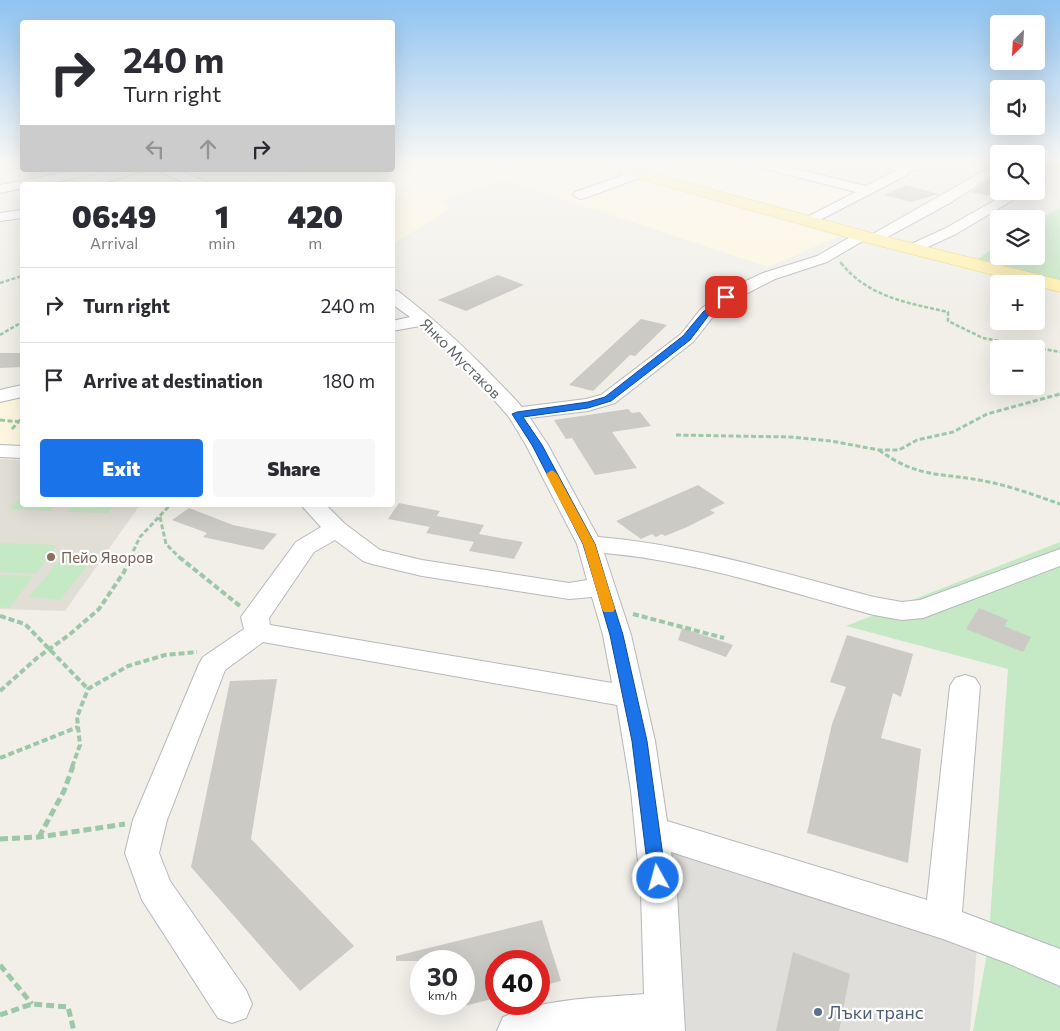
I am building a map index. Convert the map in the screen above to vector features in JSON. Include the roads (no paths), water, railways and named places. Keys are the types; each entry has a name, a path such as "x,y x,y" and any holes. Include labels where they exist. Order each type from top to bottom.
{"main road":[{"path":"769,210 1060,286"},
{"path":"868,237 872,241 990,277"},
{"path":"1045,294 1060,298"}],"street":[{"path":"794,217 807,210"},
{"path":"810,221 831,210"},
{"path":"517,414 588,405 608,399 686,338 706,314 726,297 769,276 822,259 846,245 868,237 924,210"},
{"path":"914,248 987,210"},
{"path":"0,217 20,214"},
{"name":"Янко Мустаков","path":"395,297 424,320 483,375 517,414 537,445 589,544 606,600 639,741 659,893 665,1022"},
{"path":"395,325 424,320"},
{"path":"0,396 20,391"},
{"path":"0,451 20,452"},
{"path":"315,507 336,529 372,556 422,568 569,590 606,600"},
{"path":"232,1004 155,889 142,853 150,820 213,664 249,632 305,547 336,529"},
{"path":"589,544 621,546 693,559 874,606 902,610 923,609 1060,557"},
{"path":"249,632 630,697"},
{"path":"943,922 965,686"},
{"path":"652,830 943,922 1019,950 1060,968"},
{"path":"517,1031 560,1021 665,1022"}],"place":[{"name":"Пейо Яворов","path":"51,557"},
{"name":"Лъки транс","path":"818,1012"}]}
